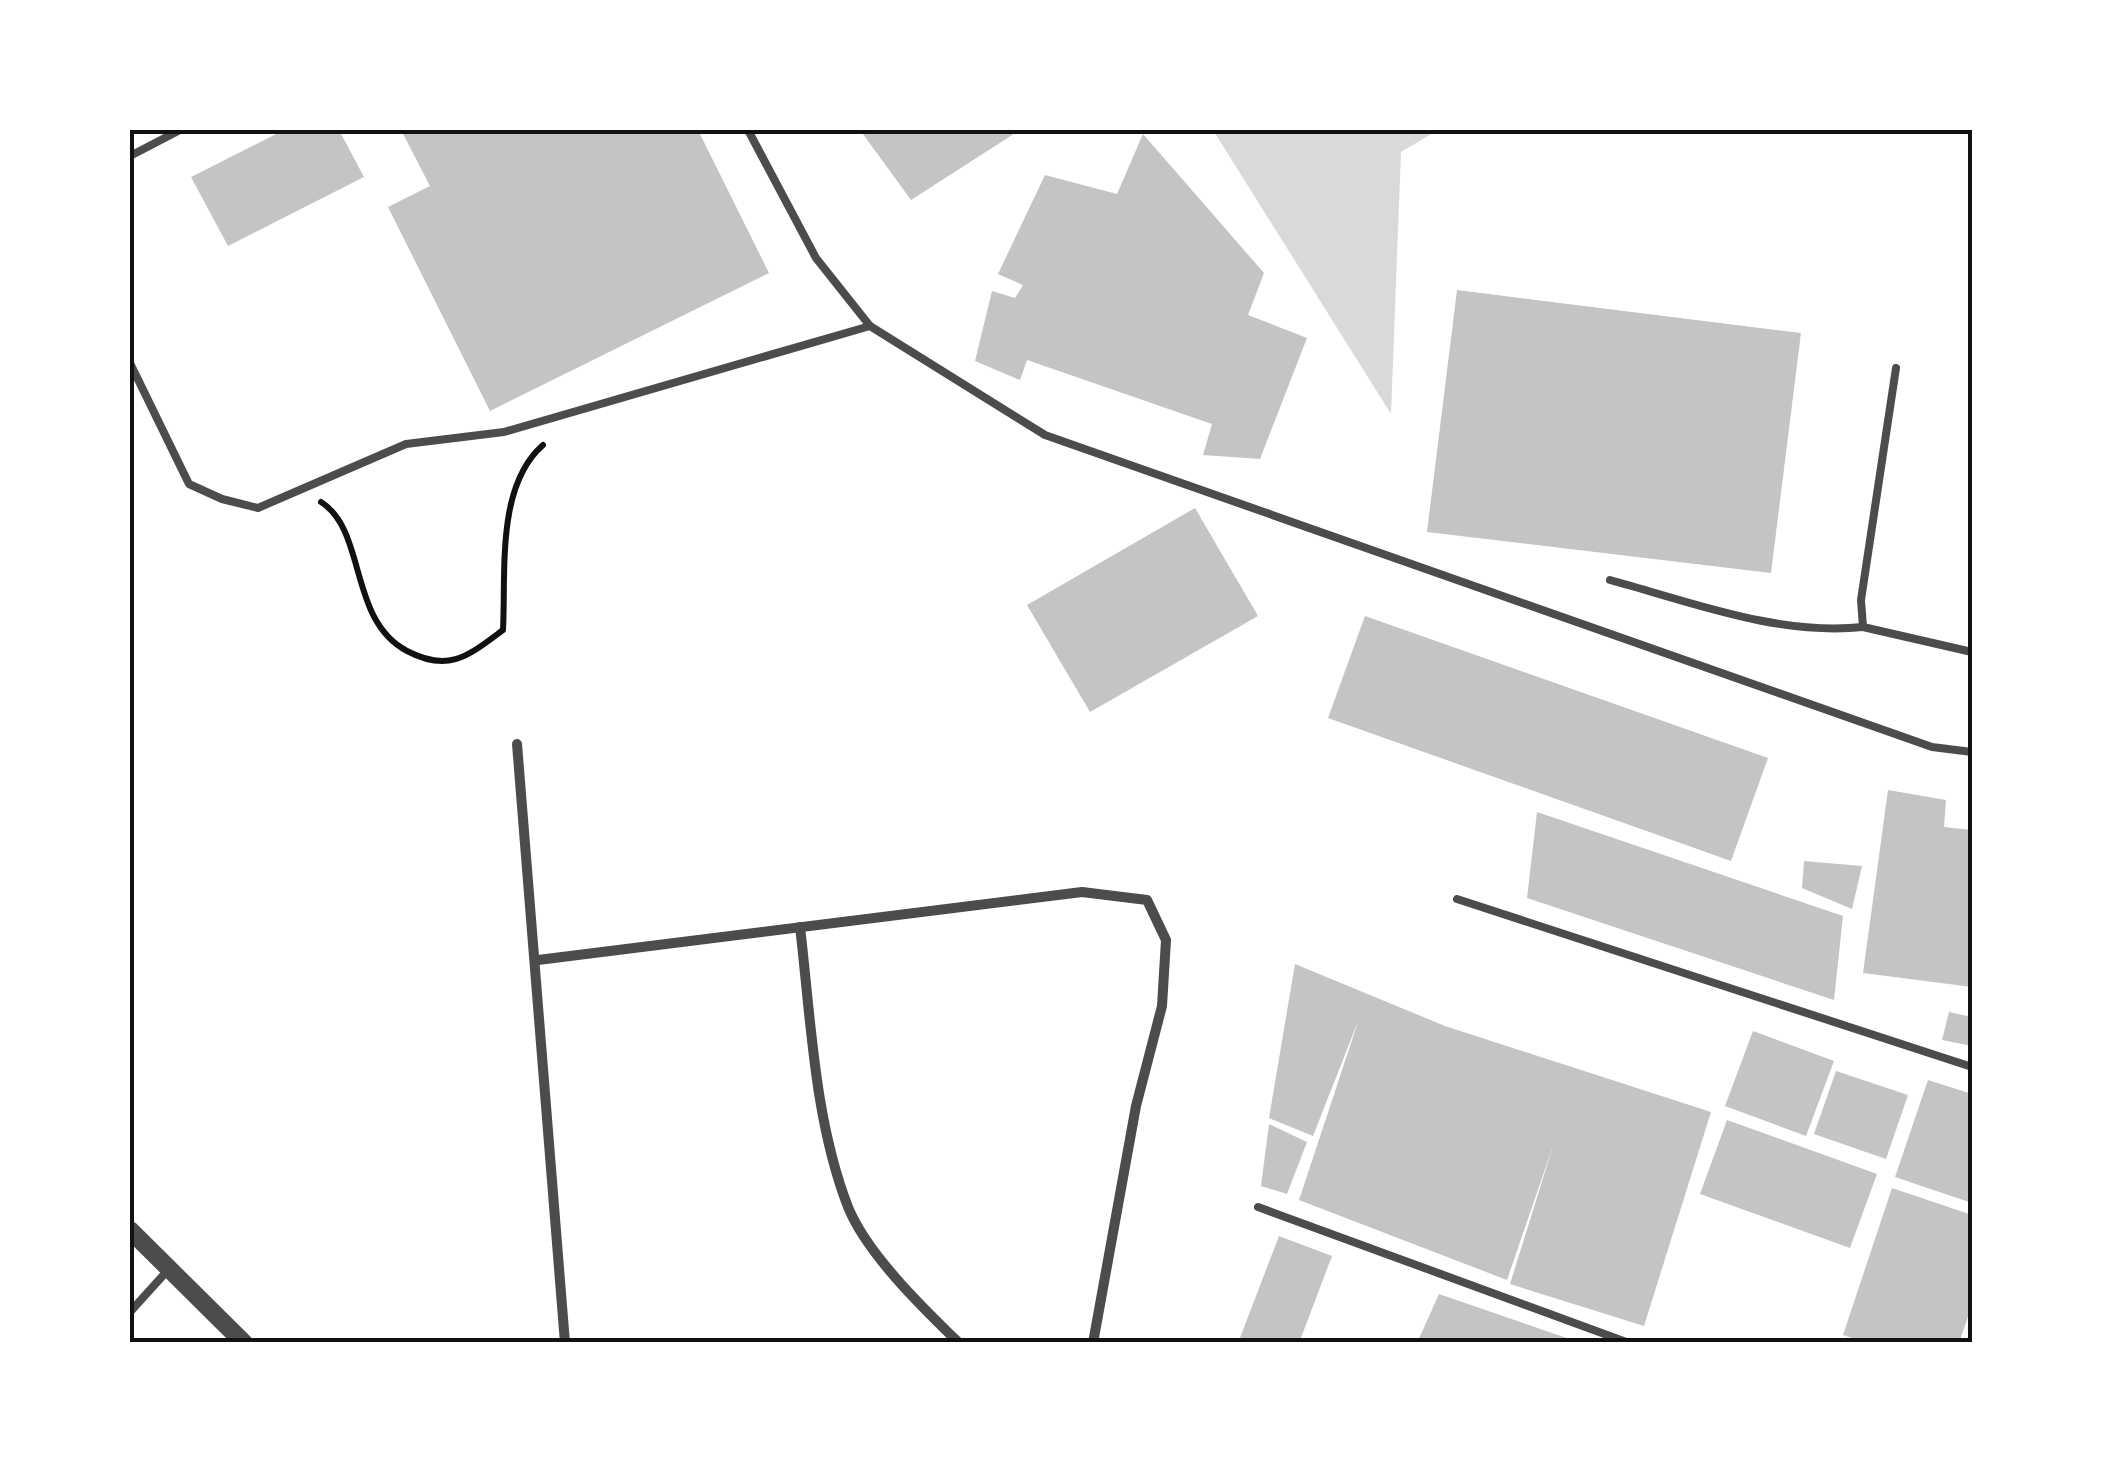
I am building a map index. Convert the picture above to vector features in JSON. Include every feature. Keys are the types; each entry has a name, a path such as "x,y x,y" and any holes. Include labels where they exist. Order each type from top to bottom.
{"street":[{"path":"517,744 567,1342"},
{"path":"538,960 1082,892 1146,900 1166,940 1162,1006 1136,1106 1093,1343"},
{"path":"800,927 824,1119 849,1210 907,1293 959,1343"},
{"path":"130,1230 244,1343"}],"lane":[{"path":"130,156 180,130"},
{"path":"748,130 816,258 870,326 1046,435 1913,740 1972,752"},
{"path":"130,363 189,484 222,499 258,508 406,444 504,432 870,326"},
{"path":"1863,627 1861,600 1896,368"},
{"path":"1610,580 1762,620 1800,627 1863,627 1972,652"},
{"path":"1457,899 1972,1067"},
{"path":"1258,1208 1630,1343"},
{"path":"130,1312 170,1267"}],"path":[{"path":"304,491 331,508 381,631 395,645 431,664 467,657 503,630 508,525 514,496 524,462 544,444 552,419"}],"shaded area":[{"path":"1213,130 1438,130 1401,152 1391,414"}],"building":[{"path":"284,130 339,130 364,177 228,246 191,177"},
{"path":"401,130 698,130 769,273 490,411 388,207 430,186"},
{"path":"860,130 1020,130 911,200"},
{"path":"1143,134 1264,273 1248,315 1307,338 1260,459 1203,455 1212,424 1027,360 1020,380 975,361 992,291 1015,298 1023,285 998,274 1045,175 1117,194"},
{"path":"1457,290 1801,333 1771,573 1427,532"},
{"path":"1195,508 1258,616 1090,712 1027,605"},
{"path":"1365,616 1768,758 1731,861 1328,718"},
{"path":"1888,790 1946,800 1944,827 1972,830 1972,987 1863,973"},
{"path":"1537,812 1843,916 1834,1000 1527,898"},
{"path":"1804,861 1862,866 1852,909 1802,888"},
{"path":"1295,964 1445,1026 1711,1112 1644,1326 1510,1284 1554,1143 1507,1280 1299,1200 1359,1019 1313,1136 1269,1118"},
{"path":"1949,1012 1972,1017 1972,1046 1942,1040"},
{"path":"1753,1031 1834,1061 1806,1136 1725,1106"},
{"path":"1836,1071 1908,1095 1886,1159 1814,1134"},
{"path":"1928,1080 1972,1094 1972,1203 1895,1177"},
{"path":"1727,1120 1877,1174 1850,1248 1700,1194"},
{"path":"1269,1124 1307,1142 1287,1194 1261,1186"},
{"path":"1892,1188 1972,1215 1972,1305 1959,1343 1867,1343 1843,1335"},
{"path":"1279,1236 1332,1256 1299,1343 1238,1343"},
{"path":"1439,1294 1578,1342 1578,1343 1417,1343"}]}
